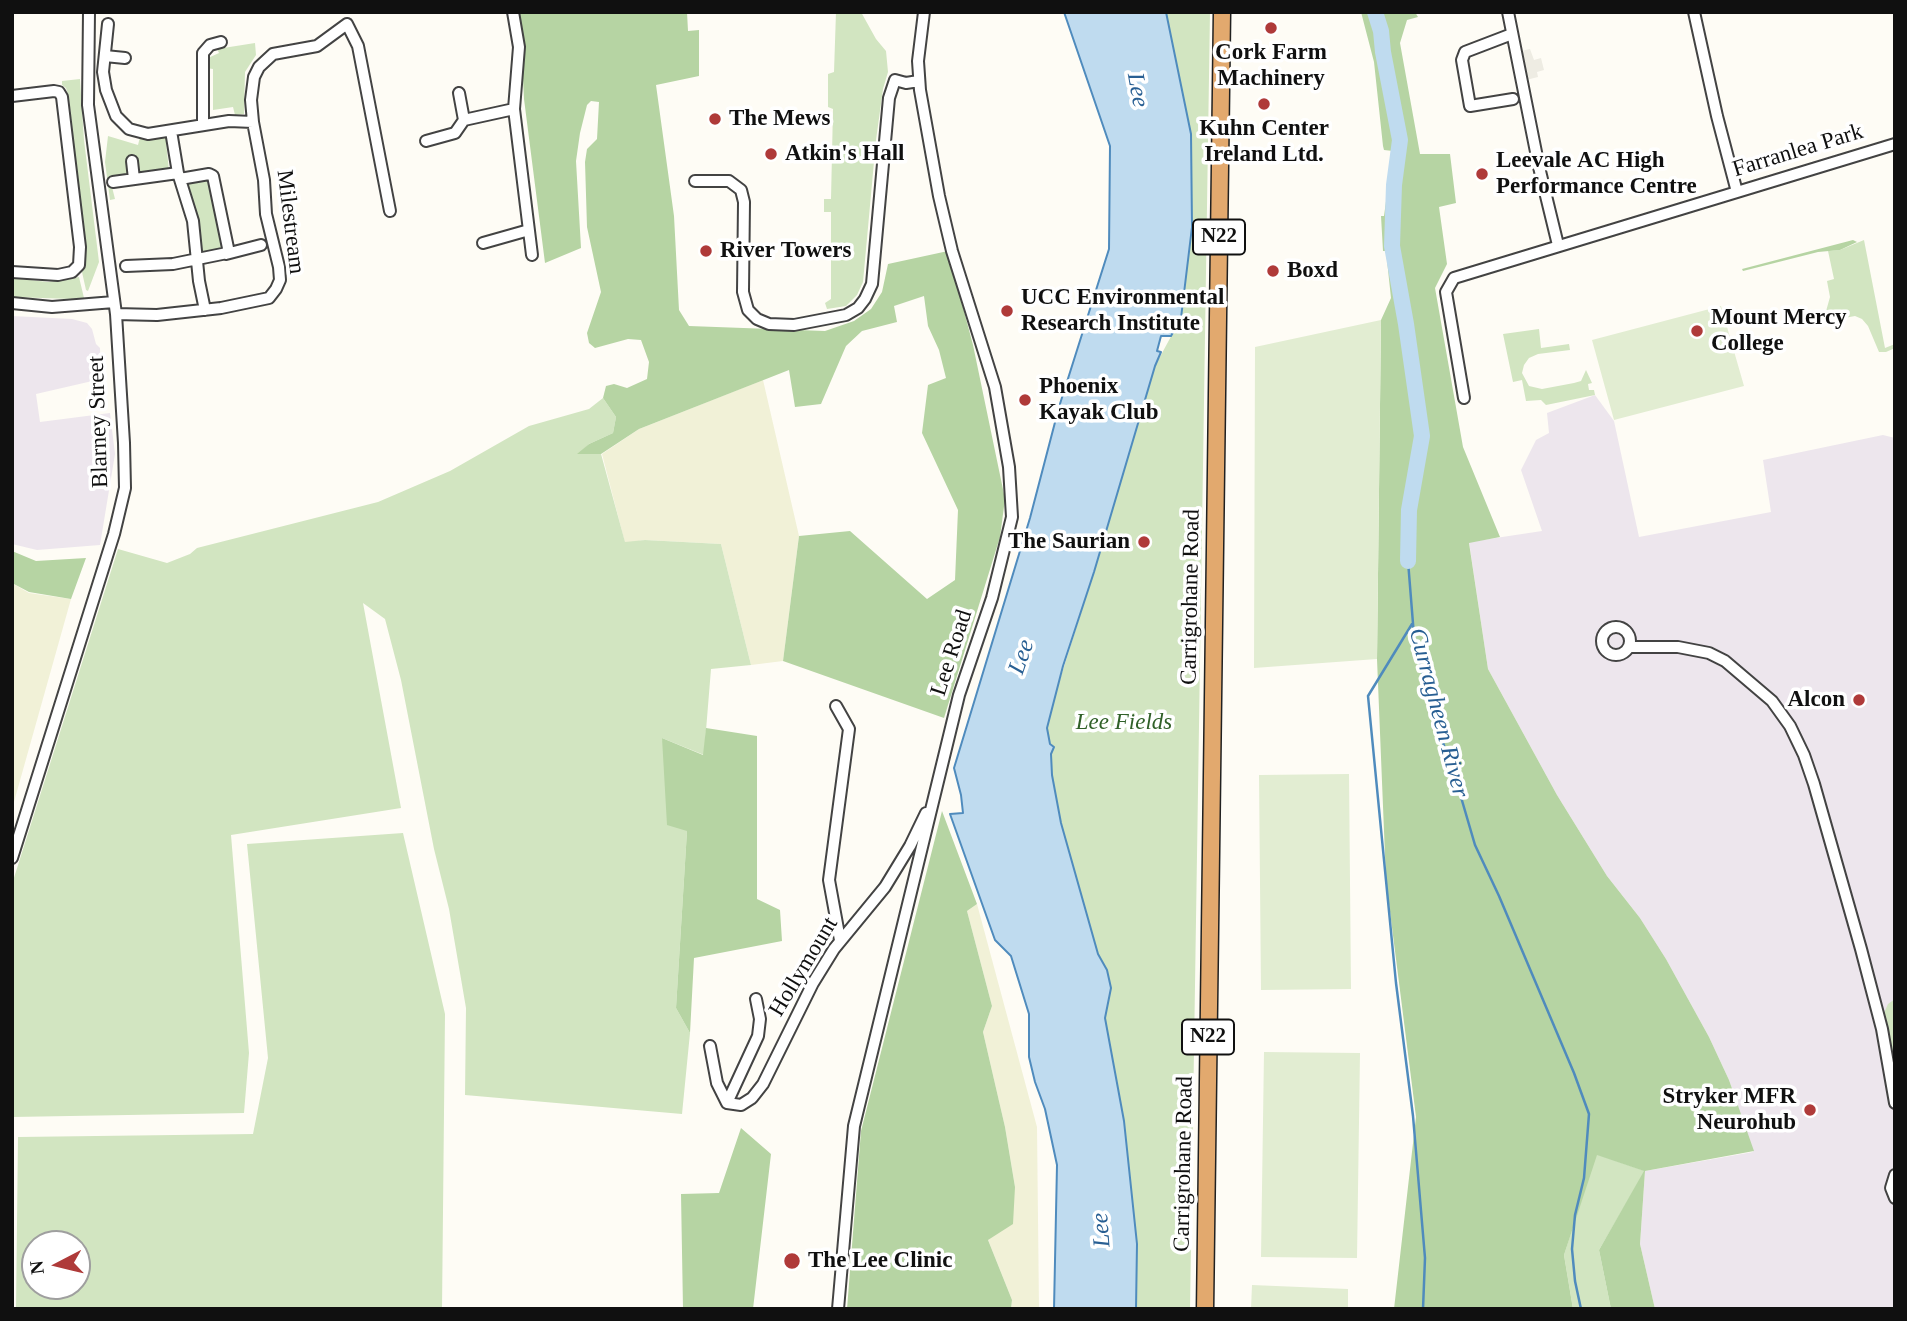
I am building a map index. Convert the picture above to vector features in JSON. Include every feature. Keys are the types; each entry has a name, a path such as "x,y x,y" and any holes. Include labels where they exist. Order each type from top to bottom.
{"highway":[{"name":"Carrigrohane Road","path":"1205,1309 1222,12"}],"street":[{"name":"Blarney Street","path":"12,858 111,542 125,488 116,314 90,131 89,12"},
{"path":"513,12 519,47 514,109 533,255"},
{"name":"Lee Road","path":"838,1309 854,1126 959,695 1001,566 1012,517 1009,467 995,387 952,251 919,85 919,54 924,12"},
{"path":"1508,12 1539,167 1558,245"},
{"path":"1694,12 1717,117 1737,191"},
{"path":"349,19 358,46 390,211"},
{"name":"Milestream","path":"116,314 157,315 205,310 269,298 280,280 266,214 264,180 253,122 253,83 259,66 273,54 317,46 349,19"},
{"path":"107,24 103,72 108,96 113,110 129,129 143,134 229,121 253,122"},
{"path":"1512,34 1465,52 1462,60 1469,106 1513,99"},
{"path":"203,125 203,53 210,45 221,42"},
{"path":"105,56 125,58"},
{"path":"695,181 729,181 741,190 744,202 743,292 752,315 763,322 778,325 846,315 858,309 873,284 889,98 893,85 919,85"},
{"path":"12,96 54,91 62,97 80,247 79,265 72,272 58,275 12,272"},
{"path":"459,93 464,120"},
{"path":"426,141 455,133 464,120 514,109"},
{"path":"171,131 179,176 193,220 199,281 205,310"},
{"name":"Farranlea Park","path":"1464,398 1446,292 1454,278 1895,145"},
{"path":"132,161 134,179"},
{"path":"113,182 209,174 213,176 228,248 226,254"},
{"path":"483,243 529,230"},
{"path":"126,266 198,260 261,245"},
{"path":"12,303 52,307 114,302"},
{"path":"1629,647 1678,647 1709,653 1725,661 1773,701 1790,726 1811,774 1858,940 1882,1029 1895,1103"},
{"path":"836,706 849,729 829,880 840,940"},
{"name":"Hollymount","path":"756,999 760,1019 758,1036 727,1102 741,1105 752,1098 763,1084 813,983 840,940 885,887 933,802"},
{"path":"709,1046 717,1083 727,1102"},
{"path":"1895,1175 1891,1188 1895,1198"}],"shaded area":[{"path":"1530,49 1534,60 1541,58 1544,70 1537,72 1538,77 1526,80 1521,51"},
{"path":"12,316 72,319 87,323 100,348 101,379 36,394 40,422 110,413 115,454 100,545 37,550 12,544"},
{"path":"1595,395 1614,421 1639,537 1771,512 1763,460 1883,435 1895,438 1895,1309 1655,1309 1640,1244 1645,1171 1753,1152 1729,1080 1709,1037 1666,959 1640,918 1607,876 1557,795 1488,669 1469,542 1542,531 1521,470 1536,440 1549,433 1547,413"}],"green space":[{"path":"516,12 687,12 688,31 699,30 699,76 656,85 674,216 679,310 689,326 825,331 854,321 871,309 882,292 888,264 948,251 973,345 1005,499 1000,537 944,718 783,661 799,536 850,531 927,599 955,580 958,510 922,433 928,385 946,378 939,350 928,326 924,296 894,306 897,322 862,331 846,346 821,404 795,407 789,370 639,429 601,454 577,454 589,444 613,433 616,417 603,398 606,386 614,384 627,388 647,379 649,362 641,340 628,339 595,348 589,343 587,333 601,292 587,227 585,162 587,149 597,139 599,102 591,101 587,105 576,161 581,248 545,263"},
{"path":"836,12 861,12 886,51 888,72 876,140 863,282 857,295 846,306 827,309 825,303 831,299 831,212 824,212 824,199 831,199 833,109 828,107 828,74 834,72"},
{"name":"Lee Fields","path":"1166,12 1210,12 1190,1309 1136,1309 1137,1244 1124,1121 1105,1018 1111,988 1107,970 1098,954 1061,823 1047,728 1155,366 1181,318 1192,227 1191,134"},
{"path":"1361,12 1415,12 1418,17 1407,20 1400,43 1420,154 1450,154 1456,203 1439,207 1447,264 1435,288 1463,447 1500,537 1469,543 1488,669 1557,795 1607,876 1640,918 1666,959 1709,1037 1729,1080 1754,1151 1645,1171 1640,1244 1655,1309 1611,1309 1599,1250 1644,1171 1597,1155 1564,1255 1573,1309 1394,1309 1416,1117 1386,880 1377,659 1381,320 1391,298 1386,251 1383,251 1381,216 1384,216 1393,151 1384,150 1383,146 1374,62"},
{"path":"255,43 256,55 245,72 244,114 235,115 233,107 213,110 213,69 206,68 208,58 219,53 217,49"},
{"path":"80,79 84,140 99,262 88,291 82,272 85,264 83,232 69,98 62,85 62,81"},
{"path":"108,136 138,145 140,137 165,138 168,141 169,171 143,174 138,170 110,179 115,199 110,200 105,162"},
{"path":"208,179 223,246 222,250 203,254 188,184"},
{"path":"1853,240 1857,242 1840,250 1818,252 1743,271 1742,269"},
{"path":"1864,240 1885,348 1895,344 1895,348 1886,352 1879,352 1868,326 1862,319 1855,316 1823,322 1830,297 1827,281 1834,279 1828,251 1840,250"},
{"path":"79,277 84,298 12,297 12,278 48,282"},
{"path":"1721,306 1744,386 1614,420 1592,340"},
{"path":"1381,320 1377,659 1254,668 1255,347"},
{"path":"1539,329 1541,348 1569,344 1570,350 1538,354 1529,358 1522,373 1529,386 1542,389 1574,383 1581,381 1586,370 1592,383 1588,384 1589,390 1594,390 1595,395 1546,405 1541,400 1526,401 1522,380 1513,382 1503,334"},
{"path":"763,380 799,536 783,661 751,665 721,544 645,540 625,543 602,454 639,429"},
{"path":"603,398 616,417 613,433 589,444 579,454 601,454 625,542 645,540 721,544 751,665 711,669 704,755 662,738 687,831 676,1008 690,1033 682,1114 465,1095 466,1008 449,909 434,849 401,680 385,619 363,603 401,808 231,835 249,1053 244,1113 12,1117 12,884 118,549 167,563 190,554 197,548 378,502 450,471 529,426 589,409"},
{"path":"12,551 36,561 86,558 71,599 29,592 12,583"},
{"path":"12,583 29,593 71,599 12,809"},
{"path":"706,728 757,736 757,899 780,910 782,941 694,958 690,1033 676,1008 687,831 667,825 662,738 703,755"},
{"path":"1349,774 1351,989 1261,990 1259,775"},
{"path":"942,811 977,904 967,911 992,1006 983,1032 1005,1127 1015,1187 1013,1224 988,1240 1012,1300 1011,1309 847,1309 861,1131"},
{"path":"403,833 445,1014 442,1309 16,1309 18,1137 253,1134 268,1058 247,844"},
{"path":"977,904 1037,1127 1039,1309 1011,1309 1012,1300 988,1240 1015,1187 1005,1127 983,1032 992,1006 967,911"},
{"path":"1895,999 1895,1062 1884,1013 1888,1004"},
{"path":"1264,1052 1360,1053 1357,1258 1261,1257"},
{"path":"741,1128 771,1154 753,1309 683,1309 681,1194 719,1193"},
{"path":"1596,1154 1645,1171 1599,1250 1611,1309 1573,1309 1564,1255"},
{"path":"1252,1285 1348,1289 1348,1309 1251,1309"}],"water":[{"name":"Lee","path":"1064,12 1166,12 1191,134 1192,227 1181,318 1171,336 1161,336 1157,351 1161,352 1063,666 1047,728 1050,744 1054,747 1051,754 1052,775 1061,823 1098,954 1107,970 1111,988 1105,1018 1124,1121 1137,1244 1136,1309 1054,1309 1057,1165 1045,1109 1029,1057 1029,1014 1011,956 995,940 950,814 963,813 954,768 1030,518 1059,407 1109,249 1110,146"}],"waterway":[{"name":"Curragheen River","path":"1375,12 1381,31 1400,140 1394,185 1392,246 1422,436 1409,510 1408,561"},
{"name":"Curragheen River","path":"1408,561 1414,636 1428,700 1475,845 1499,896 1589,1114 1584,1178 1575,1215 1572,1249 1581,1309"},
{"path":"1412,624 1368,696 1396,983 1413,1116 1425,1258 1423,1309"}],"place":[{"name":"Cork Farm Machinery","path":"1271,28"},
{"name":"Kuhn Center Ireland Ltd.","path":"1264,104"},
{"name":"The Mews","path":"715,119"},
{"name":"Atkin's Hall","path":"771,154"},
{"name":"Leevale AC High Performance Centre","path":"1482,174"},
{"name":"River Towers","path":"706,251"},
{"name":"Boxd","path":"1273,271"},
{"name":"UCC Environmental Research Institute","path":"1007,311"},
{"name":"Mount Mercy College","path":"1697,331"},
{"name":"Phoenix Kayak Club","path":"1025,400"},
{"name":"The Saurian","path":"1144,542"},
{"name":"Alcon","path":"1859,700"},
{"name":"Stryker MFR Neurohub","path":"1810,1110"},
{"name":"The Lee Clinic","path":"792,1261"}]}
